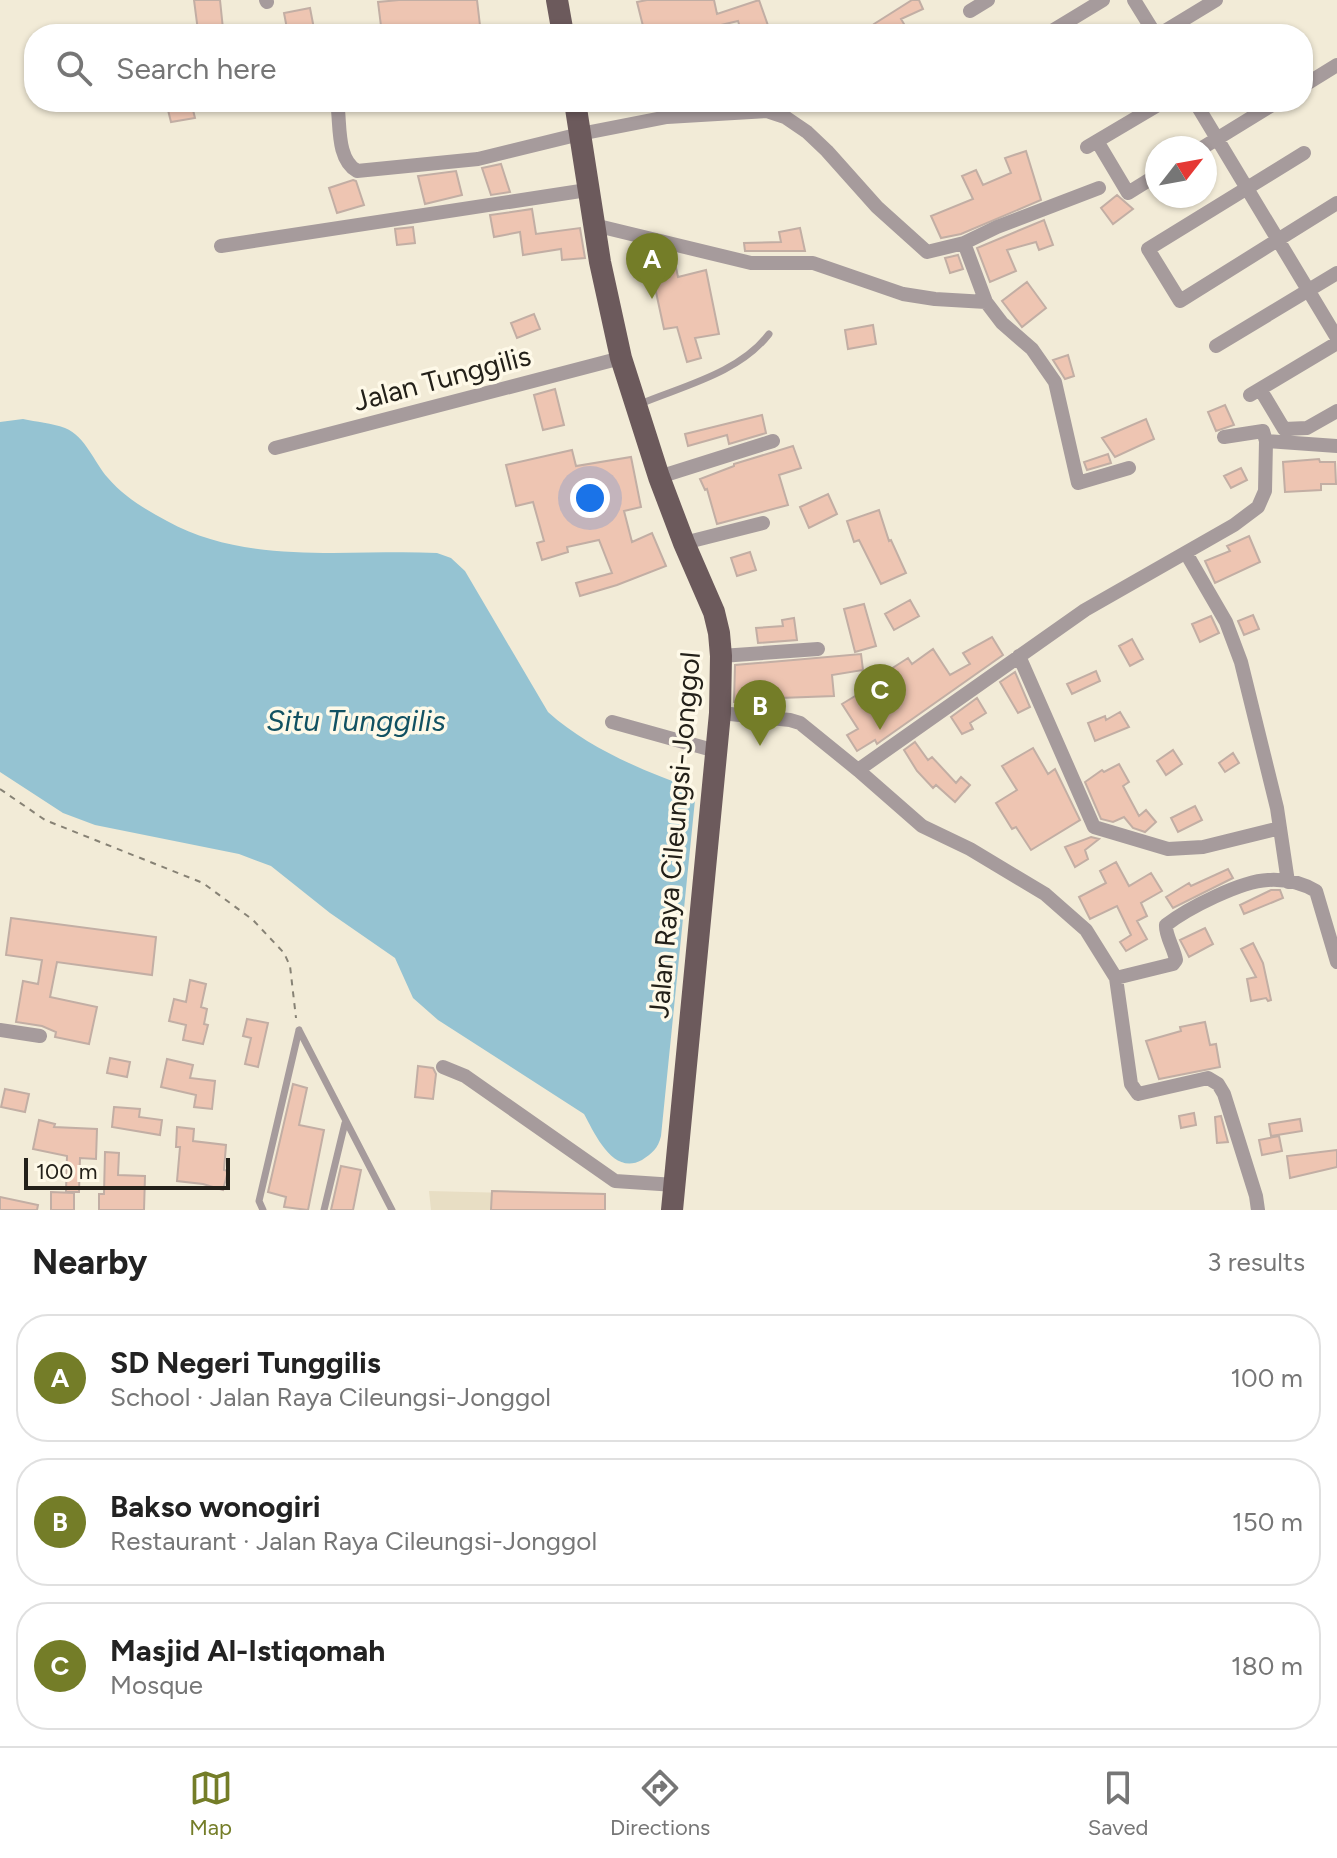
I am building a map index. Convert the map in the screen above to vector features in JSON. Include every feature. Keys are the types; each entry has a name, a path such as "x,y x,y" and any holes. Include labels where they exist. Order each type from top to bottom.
{"main road":[{"path":"557,0 561,24"},
{"name":"Jalan Raya Cileungsi-Jonggol","path":"577,112 587,190 621,358 659,477 714,612 721,656 720,713 672,1210"}],"street":[{"path":"970,11 988,0"},
{"path":"1063,24 1103,0"},
{"path":"1134,0 1151,24"},
{"path":"1175,24 1216,0"},
{"path":"1313,80 1337,65"},
{"path":"338,112 344,157 349,166 357,171 478,159 667,117 750,112"},
{"path":"770,112 785,117 807,132 877,207 927,252 964,243 1099,188"},
{"path":"1145,182 1128,193 1092,144 1146,112"},
{"path":"1201,112 1216,136"},
{"path":"1260,112 1217,138 1337,340 1255,392 1284,429 1307,428 1337,411"},
{"path":"1304,153 1148,249 1180,301 1337,203"},
{"path":"221,246 587,190"},
{"path":"594,225 751,263 813,263 903,294 986,302"},
{"path":"964,243 986,302 1002,323 1032,349 1055,382 1078,483 1129,468"},
{"path":"1216,346 1337,273"},
{"name":"Jalan Tunggilis","path":"275,448 621,358"},
{"path":"858,770 1085,610 1234,525 1258,507 1265,491 1266,441 1263,431 1224,437"},
{"path":"659,477 773,441"},
{"path":"1266,441 1337,446"},
{"path":"684,543 763,523"},
{"path":"1186,553 1226,622 1241,662 1280,828 1288,882"},
{"path":"721,656 818,649"},
{"path":"1019,656 1094,827 1168,849 1203,847 1280,828"},
{"path":"720,713 800,723 922,826 970,849 1045,894 1086,930 1116,978 1134,1090 1138,1094 1208,1078 1218,1084 1229,1108 1258,1210"},
{"path":"612,722 716,751"},
{"path":"1116,978 1173,964 1176,960 1174,948 1165,929 1172,921 1242,886 1267,879 1306,885 1316,891 1337,962"},
{"path":"0,1030 40,1036"},
{"path":"443,1067 465,1076 615,1181 675,1185"}],"lane":[{"path":"638,405 742,361 759,348 769,334"},
{"path":"299,1030 392,1210"},
{"path":"263,1210 259,1201 299,1030"},
{"path":"324,1210 345,1123"}],"path":[{"path":"0,789 45,820 203,883 253,920 284,953 290,966 299,1030"}],"shaded area":[{"path":"429,1191 597,1195 598,1210 431,1210"}],"water":[{"name":"Situ Tunggilis","path":"23,419 55,425 72,432 114,485 128,497 159,517 198,535 265,550 437,553 451,558 465,571 548,712 599,748 696,790 661,1136 652,1153 632,1163 614,1158 600,1142 584,1114 438,1020 413,998 395,958 330,913 271,866 239,854 95,825 63,813 0,772 0,422"}],"building":[{"path":"194,0 220,0 222,24 197,24"},
{"path":"477,0 480,24 381,24 378,2"},
{"path":"714,0 717,14 759,0 767,24 739,24 738,21 725,24 642,24 637,2"},
{"path":"912,0 919,0 923,9 901,19 904,24 874,24"},
{"path":"310,8 313,24 286,24 284,13"},
{"path":"168,112 194,112 195,118 171,122"},
{"path":"1026,151 1041,200 961,234 941,238 931,216 973,199 962,176 976,170 983,185 1011,173 1005,158"},
{"path":"501,164 510,192 491,195 482,168"},
{"path":"456,171 462,195 425,204 418,176"},
{"path":"353,180 364,205 337,213 329,188"},
{"path":"1117,195 1133,209 1113,224 1101,208"},
{"path":"532,209 536,234 580,228 585,258 562,260 561,249 523,255 520,232 494,237 490,215"},
{"path":"1044,220 1053,245 1039,250 1036,242 1007,250 1016,271 990,282 977,248"},
{"path":"413,227 415,243 397,245 395,229"},
{"path":"800,228 805,251 745,251 744,243 781,242 779,232"},
{"path":"958,255 963,269 950,273 945,258"},
{"path":"675,263 678,277 706,270 719,334 695,338 701,358 687,362 677,327 664,329 651,269"},
{"path":"1027,282 1046,308 1022,327 1002,301"},
{"path":"534,314 540,329 517,338 511,323"},
{"path":"873,325 876,344 848,349 845,330"},
{"path":"1068,355 1074,376 1065,379 1053,360"},
{"path":"555,389 564,425 543,430 534,395"},
{"path":"1225,405 1234,425 1216,431 1208,412"},
{"path":"762,415 766,433 729,444 727,435 688,446 685,434"},
{"path":"1146,419 1154,439 1115,457 1102,438"},
{"path":"793,446 801,468 779,475 788,505 717,524 707,489 700,479 734,464"},
{"path":"572,450 576,466 631,457 641,507 624,511 632,542 652,533 666,566 580,596 576,583 612,573 599,540 567,547 568,552 542,560 537,543 544,541 533,502 516,506 506,465"},
{"path":"1108,454 1111,463 1087,470 1084,462"},
{"path":"1319,459 1320,462 1335,462 1336,484 1321,484 1321,490 1285,492 1283,462"},
{"path":"1241,468 1247,480 1231,488 1224,476"},
{"path":"828,494 837,514 809,528 800,507"},
{"path":"879,510 889,541 906,573 881,584 859,540 854,542 847,521"},
{"path":"1249,536 1260,562 1215,583 1205,561 1230,551 1227,546"},
{"path":"750,552 756,570 737,576 731,558"},
{"path":"910,600 919,616 894,630 885,614"},
{"path":"864,604 876,646 855,652 844,609"},
{"path":"1253,615 1259,629 1244,635 1238,621"},
{"path":"1211,616 1219,633 1200,642 1192,624"},
{"path":"794,618 797,640 758,643 756,628 783,626 782,620"},
{"path":"992,637 1003,655 877,744 875,740 857,751 847,735 858,729 842,704 908,658 912,664 933,649 950,675 970,664 963,653"},
{"path":"1132,639 1143,659 1130,666 1119,646"},
{"path":"861,654 863,670 832,675 834,696 780,698 781,706 763,707 762,701 734,702 735,665"},
{"path":"1096,671 1100,681 1072,694 1067,684"},
{"path":"1015,672 1030,707 1018,713 1000,682"},
{"path":"977,698 986,713 970,723 973,729 962,734 951,717"},
{"path":"1120,712 1129,727 1095,741 1088,723 1105,716 1106,720"},
{"path":"915,742 928,760 932,757 956,783 961,777 970,785 955,802 936,785 933,788 917,771 904,750"},
{"path":"1033,748 1048,774 1055,769 1080,820 1031,850 1016,827 1012,829 996,803 1017,790 1002,766"},
{"path":"1173,750 1182,764 1166,775 1157,761"},
{"path":"1233,753 1239,763 1225,772 1219,763"},
{"path":"1119,764 1129,782 1123,786 1139,816 1146,810 1156,822 1145,832 1133,828 1124,817 1113,822 1101,819 1085,782 1102,770 1104,772"},
{"path":"1195,806 1202,820 1178,832 1171,818"},
{"path":"1091,837 1099,839 1085,850 1088,859 1075,867 1065,847"},
{"path":"1116,862 1129,886 1151,873 1162,891 1141,903 1147,916 1137,921 1147,939 1126,951 1120,942 1131,935 1117,906 1090,919 1079,897 1106,883 1100,871"},
{"path":"1228,869 1233,878 1173,908 1166,897 1189,883 1191,886"},
{"path":"1271,890 1280,890 1283,898 1244,914 1240,905"},
{"path":"11,918 156,937 152,975 57,962 50,997 97,1007 89,1044 55,1037 56,1032 42,1026 16,1022 23,981 38,984 42,960 6,955"},
{"path":"1205,928 1213,944 1189,957 1180,940"},
{"path":"1253,943 1263,963 1271,1000 1268,1001 1266,998 1251,1001 1247,979 1256,977 1241,949"},
{"path":"190,980 206,984 201,1007 207,1009 204,1024 208,1025 203,1044 183,1040 186,1025 169,1021 174,999 186,1002"},
{"path":"247,1019 268,1023 258,1067 245,1064 251,1038 243,1036"},
{"path":"1205,1022 1210,1045 1216,1044 1220,1067 1159,1079 1146,1041 1181,1031 1180,1027"},
{"path":"110,1058 130,1062 127,1077 107,1073"},
{"path":"167,1059 193,1065 190,1078 215,1081 212,1109 194,1107 196,1095 161,1087"},
{"path":"418,1066 433,1068 436,1074 433,1099 415,1097"},
{"path":"293,1084 307,1088 299,1125 324,1130 308,1210 284,1207 286,1197 268,1192"},
{"path":"5,1089 29,1094 25,1112 1,1107"},
{"path":"114,1107 140,1109 139,1117 162,1120 160,1135 112,1127"},
{"path":"1194,1113 1196,1125 1181,1128 1179,1116"},
{"path":"1221,1116 1228,1142 1217,1143 1215,1117"},
{"path":"1300,1119 1302,1131 1271,1136 1269,1124"},
{"path":"39,1120 55,1124 54,1127 97,1129 96,1159 80,1158 79,1192 66,1192 67,1156 33,1149"},
{"path":"177,1127 194,1129 193,1141 226,1145 224,1170 228,1171 223,1190 177,1181 180,1147 176,1147"},
{"path":"1279,1136 1282,1151 1262,1155 1259,1140"},
{"path":"1337,1150 1337,1167 1290,1178 1287,1156"},
{"path":"105,1152 119,1153 118,1175 145,1176 144,1210 99,1210 99,1194 104,1194"},
{"path":"341,1166 361,1170 353,1210 331,1210"},
{"path":"492,1191 605,1194 605,1210 491,1210"},
{"path":"51,1192 74,1193 74,1210 51,1210"},
{"path":"0,1197 38,1205 37,1210 0,1210"}],"place":[{"name":"SD Negeri Tunggilis","path":"652,299"},
{"name":"Masjid Al-Istiqomah","path":"880,730"},
{"name":"Bakso wonogiri","path":"760,746"}]}
